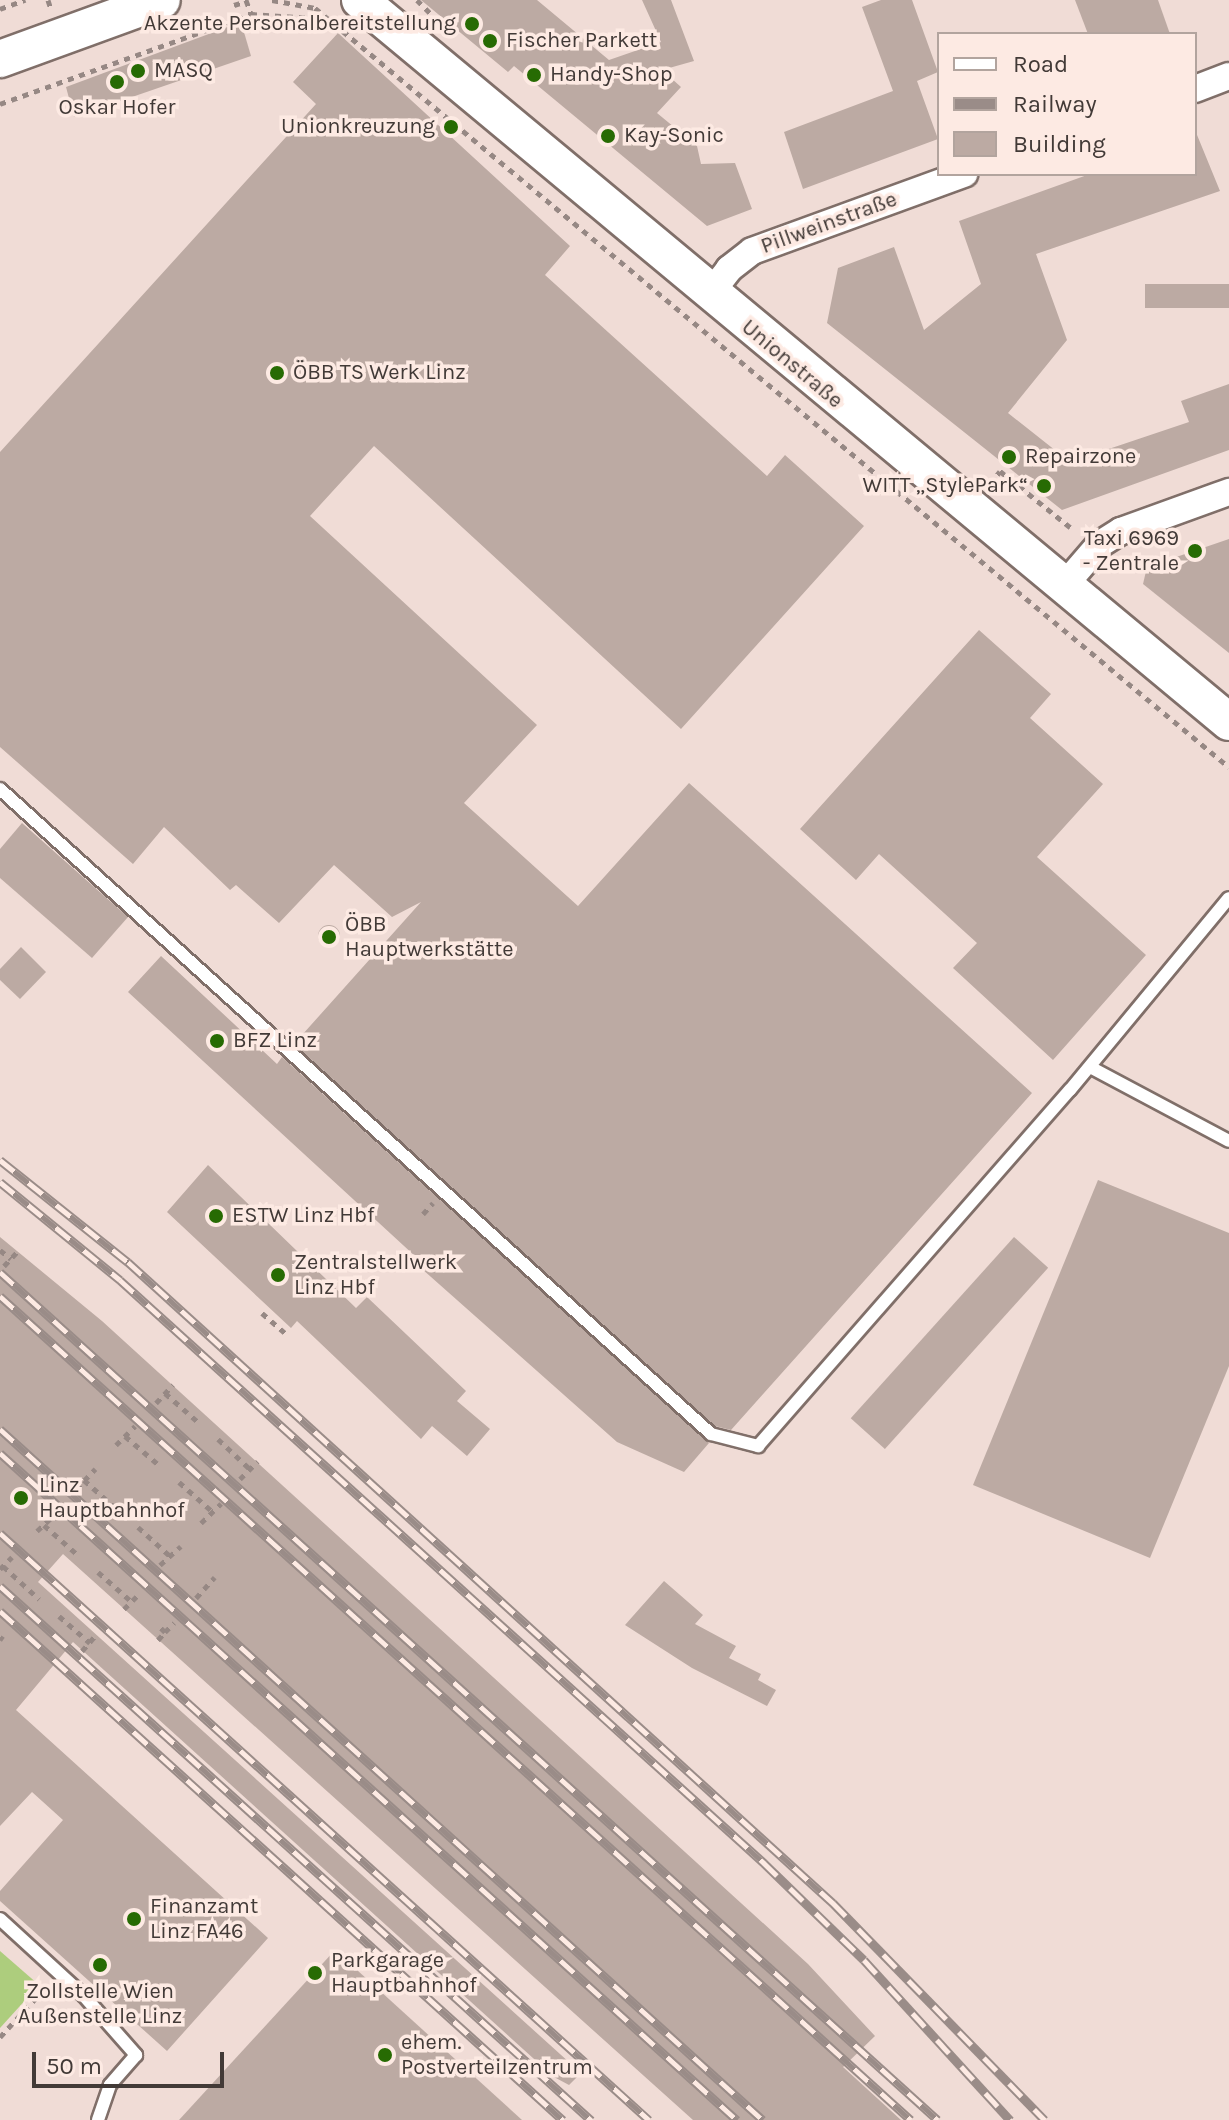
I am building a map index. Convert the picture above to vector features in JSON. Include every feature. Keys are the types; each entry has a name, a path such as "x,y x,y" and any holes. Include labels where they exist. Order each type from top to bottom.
{"main road":[{"path":"0,59 162,0"},
{"name":"Unionstraße","path":"360,0 709,295 1062,588 1229,722"}],"street":[{"path":"1197,88 1229,76"},
{"name":"Pillweinstraße","path":"709,295 729,269 752,251 958,176"},
{"path":"1062,588 1100,544 1121,531 1229,492"}],"lane":[{"path":"0,789 711,1434 758,1446 1090,1067 1229,898"},
{"path":"1090,1067 1229,1141"},
{"path":"0,1919 84,1996 136,2055 110,2085 98,2120"}],"path":[{"path":"0,9 25,0"},
{"path":"48,0 51,9"},
{"path":"234,5 246,0 251,14"},
{"path":"272,0 315,8 329,19 1229,767"},
{"path":"0,104 251,14 329,19"},
{"path":"990,484 1000,471 1070,527"},
{"path":"0,1250 11,1259"},
{"path":"4,1266 18,1251"},
{"path":"262,1313 288,1336"},
{"path":"156,1403 173,1385"},
{"path":"165,1393 197,1421"},
{"path":"116,1445 135,1426"},
{"path":"125,1436 159,1465"},
{"path":"218,1439 250,1469"},
{"path":"240,1479 258,1461"},
{"path":"76,1489 95,1469"},
{"path":"84,1480 118,1510"},
{"path":"179,1482 213,1512"},
{"path":"201,1523 221,1504"},
{"path":"37,1531 54,1515"},
{"path":"44,1525 78,1555"},
{"path":"138,1527 170,1556"},
{"path":"160,1565 181,1546"},
{"path":"12,1557 2,1567 39,1599"},
{"path":"98,1572 131,1601"},
{"path":"196,1598 203,1585 215,1577"},
{"path":"124,1609 140,1593"},
{"path":"59,1616 90,1643"},
{"path":"158,1640 163,1630 174,1623"},
{"path":"82,1651 97,1634"},
{"path":"0,2037 46,1987"}],"green space":[{"path":"0,1951 39,1985 0,2028"}],"building":[{"path":"421,0 537,0 609,60 661,42 642,0 671,0 694,61 662,70 681,87 657,113 697,146 701,164 735,163 752,209 707,226 514,66 508,72"},
{"path":"881,0 912,0 937,69 937,72 917,81 937,139 803,189 784,132 893,91 862,7"},
{"path":"1075,0 1158,0 1169,32 1087,32"},
{"path":"241,22 251,56 74,117 66,87"},
{"path":"338,33 570,246 545,275 767,476 785,455 864,526 681,729 374,446 310,516 537,725 464,803 578,906 689,783 1032,1093 731,1430 715,1426 294,1044 421,902 392,917 334,865 279,923 236,885 230,890 164,827 133,864 0,747 0,452 316,104 293,82"},
{"path":"1197,135 1220,191 1036,254 1067,340 1008,413 1070,462 1189,422 1181,401 1229,384 1229,450 1062,510 827,323 838,268 894,247 924,330 981,284 959,221 1084,176 1197,176"},
{"path":"1145,284 1229,284 1229,308 1145,308"},
{"path":"1229,539 1229,653 1143,584 1147,567"},
{"path":"979,630 1051,694 1030,718 1103,784 1037,857 1146,955 1053,1060 953,968 977,943 879,854 856,880 800,829"},
{"path":"22,823 128,917 92,958 0,878 0,849"},
{"name":"ÖBB Hauptwerkstätte","path":"329,925 337,928 340,936 337,944 329,947 321,944 318,936 321,928"},
{"path":"21,947 46,972 20,999 0,980 0,969"},
{"path":"161,956 277,1064 282,1057 709,1443 684,1472 617,1442 413,1261 416,1257 128,992"},
{"path":"208,1165 356,1308 367,1297 466,1391 457,1401 490,1429 467,1456 432,1426 421,1439 297,1321 291,1328 167,1212"},
{"path":"1098,1180 1229,1233 1229,1366 1150,1558 973,1485"},
{"path":"0,1237 102,1321 808,1964 875,2036 843,2067 901,2120 693,2120 63,1554 38,1582 581,2073 569,2085 554,2077 73,1642 16,1710 268,1938 167,2051 0,1901 0,1891 63,1820 32,1792 0,1826"},
{"path":"1014,1237 1048,1268 885,1449 851,1418"},
{"path":"664,1581 703,1615 695,1624 736,1646 729,1658 761,1674 758,1680 776,1690 767,1706 692,1668 625,1625"},
{"path":"335,1950 522,2120 179,2120"}],"railway":[{"path":"0,1160 128,1262 833,1903 1045,2120"},
{"path":"0,1182 120,1280 764,1863 864,1960 1010,2120"},
{"path":"0,1272 938,2120"},
{"path":"0,1296 911,2120"},
{"path":"0,1429 763,2120"},
{"path":"0,1453 737,2120"},
{"path":"0,1533 649,2120"},
{"path":"0,1586 591,2120"},
{"path":"0,1611 563,2120"}],"place":[{"name":"Akzente Personalbereitstellung","path":"472,24"},
{"name":"Fischer Parkett","path":"490,41"},
{"name":"MASQ","path":"138,71"},
{"name":"Handy-Shop","path":"534,75"},
{"name":"Oskar Hofer","path":"117,82"},
{"name":"Unionkreuzung","path":"451,127"},
{"name":"Kay-Sonic","path":"608,136"},
{"name":"ÖBB TS Werk Linz","path":"277,373"},
{"name":"Repairzone","path":"1009,457"},
{"name":"WITT „StylePark“","path":"1044,486"},
{"name":"Taxi 6969 - Zentrale","path":"1195,551"},
{"name":"ÖBB Hauptwerkstätte","path":"329,937"},
{"name":"BFZ Linz","path":"217,1041"},
{"name":"ESTW Linz Hbf","path":"216,1216"},
{"name":"Zentralstellwerk Linz Hbf","path":"278,1275"},
{"name":"Linz Hauptbahnhof","path":"21,1498"},
{"name":"Finanzamt Linz FA46","path":"134,1919"},
{"name":"Zollstelle Wien Außenstelle Linz","path":"100,1965"},
{"name":"Parkgarage Hauptbahnhof","path":"315,1973"},
{"name":"ehem. Postverteilzentrum","path":"385,2055"}]}
